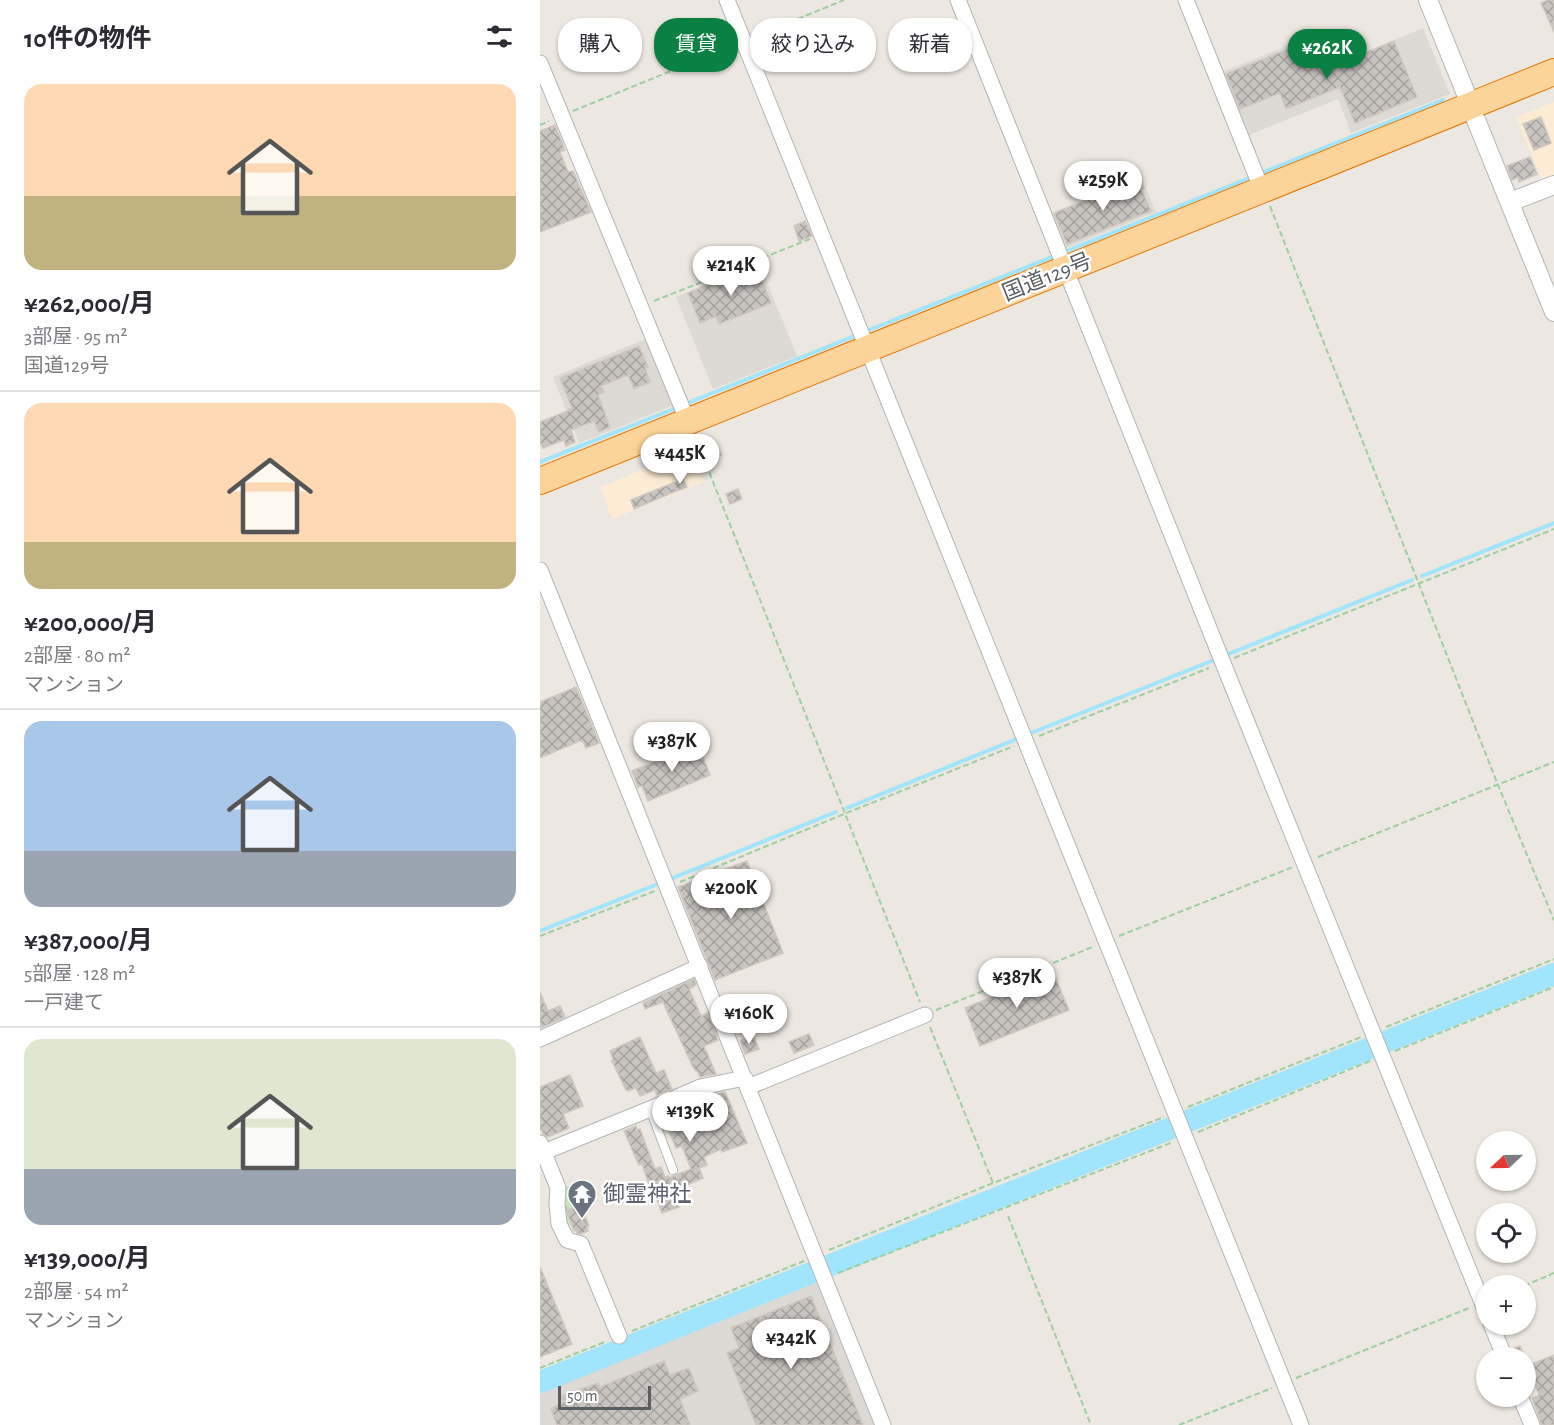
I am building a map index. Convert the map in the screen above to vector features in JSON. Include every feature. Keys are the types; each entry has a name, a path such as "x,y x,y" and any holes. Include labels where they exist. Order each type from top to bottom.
{"highway":[{"name":"国道129号","path":"1474,113 1554,72"},
{"name":"国道129号","path":"540,481 686,416 1260,185 1554,88"},
{"name":"国道129号","path":"540,495 686,416"}],"street":[{"path":"727,0 1301,1425"},
{"path":"958,0 1476,1287"},
{"path":"1186,0 1260,185"},
{"path":"1428,0 1554,312"},
{"path":"540,63 686,416"},
{"path":"1510,202 1554,184"},
{"path":"540,570 883,1425"},
{"path":"540,1040 700,966"},
{"path":"619,1336 581,1244 567,1240 562,1233 558,1217 558,1188 542,1147 650,1109 700,1087 747,1082 925,1015"},
{"path":"1525,1407 1532,1425"}],"lane":[{"path":"650,1109 673,1170"}],"path":[{"path":"540,125 844,0"},
{"path":"1260,185 1497,785 1554,920"},
{"path":"640,306 822,235"},
{"path":"686,416 993,1183"},
{"path":"540,936 667,887 1024,738 1223,663 1554,529"},
{"path":"925,1015 1554,762"},
{"path":"540,1368 816,1258 993,1183 1176,1114"},
{"path":"1008,1216 1091,1425"},
{"path":"1536,1281 1554,1274"},
{"path":"1179,1425 1476,1310"}],"shaded area":[{"path":"1423,28 1450,94 1351,133 1338,99 1244,137 1218,74 1308,37 1323,70"},
{"path":"1554,102 1554,175 1542,180 1516,117"},
{"path":"1141,177 1156,212 1061,250 1047,216"},
{"path":"759,263 797,356 713,389 676,297"},
{"path":"648,338 674,405 579,443 553,377"},
{"path":"685,452 694,457 704,482 612,519 600,487"},
{"path":"813,1261 878,1425 540,1425 540,1372"}],"green space":[{"path":"568,1186 586,1207 579,1209 578,1206 569,1209 570,1212 567,1214 571,1225 565,1227 564,1188"}],"building":[{"path":"1554,0 1554,32 1541,3"},
{"path":"1308,41 1321,71 1394,41 1417,97 1355,123 1340,87 1286,109 1280,93 1240,109 1226,74"},
{"path":"1541,117 1551,143 1534,150 1523,124"},
{"path":"555,125 565,150 560,152 568,172 573,171 591,212 540,232 540,131"},
{"path":"1530,157 1537,174 1519,182 1518,177 1512,180 1507,166"},
{"path":"1140,179 1151,211 1067,244 1054,213"},
{"path":"805,221 812,236 799,241 794,226"},
{"path":"756,265 771,303 719,324 716,316 700,323 688,293"},
{"path":"639,346 648,367 645,368 650,382 634,389 628,375 601,386 604,392 598,395 610,427 599,432 594,421 571,430 575,442 566,446 564,440 543,448 540,442 540,422 572,408 560,378"},
{"path":"717,446 721,455 711,459 707,450"},
{"path":"683,479 687,487 677,491 674,483"},
{"path":"673,483 676,491 634,509 631,500"},
{"path":"738,489 742,499 730,504 726,494"},
{"path":"576,687 599,743 586,748 582,740 540,758 540,702"},
{"path":"698,744 710,775 648,801 642,786 638,787 632,771"},
{"path":"747,861 783,953 715,980 678,887"},
{"path":"1053,972 1069,1010 980,1046 965,1008"},
{"path":"694,979 696,985 689,989 701,1016 708,1013 718,1040 704,1046 716,1074 700,1077 693,1067 663,1002 645,1009 643,1003"},
{"path":"540,992 548,1011 560,1006 565,1017 540,1028"},
{"path":"809,1034 814,1045 794,1053 789,1042"},
{"path":"753,1035 759,1049 745,1054 740,1041"},
{"path":"640,1037 656,1073 664,1070 672,1089 657,1095 655,1090 640,1096 636,1088 626,1090 612,1061 610,1051"},
{"path":"570,1075 583,1106 563,1114 569,1128 548,1137 540,1130 540,1087"},
{"path":"725,1092 747,1143 722,1152 721,1149 704,1157 707,1165 699,1168 703,1178 673,1191 679,1207 662,1213 642,1164 639,1165 624,1131 636,1126 637,1130 640,1129 655,1169 661,1167 665,1177 669,1176 669,1178 691,1169 682,1146 676,1148 662,1114 703,1096"},
{"path":"578,1206 579,1210 582,1209 589,1226 587,1226 588,1231 581,1234 574,1231 567,1210"},
{"path":"540,1267 572,1344 540,1357"},
{"path":"811,1296 863,1425 756,1425 727,1353 739,1348 731,1328"},
{"path":"1554,1355 1554,1425 1542,1425 1535,1407 1536,1396 1539,1395 1536,1388 1536,1362"},
{"path":"664,1361 670,1375 689,1368 698,1391 680,1399 690,1425 557,1425 551,1409 564,1402 561,1396 598,1383 600,1387"}],"waterway":[{"path":"1259,174 1443,100"},
{"path":"1064,252 1252,177"},
{"path":"864,332 1057,255"},
{"path":"685,404 857,335"},
{"path":"540,462 679,407"},
{"path":"1422,576 1554,523"},
{"path":"1226,655 1412,580"},
{"path":"1026,735 1214,660"},
{"path":"847,808 1019,738"},
{"path":"670,879 836,812"},
{"path":"540,931 658,884"},
{"path":"540,1382 1554,974"}],"place":[{"name":"御霊神社","path":"582,1220"}]}
